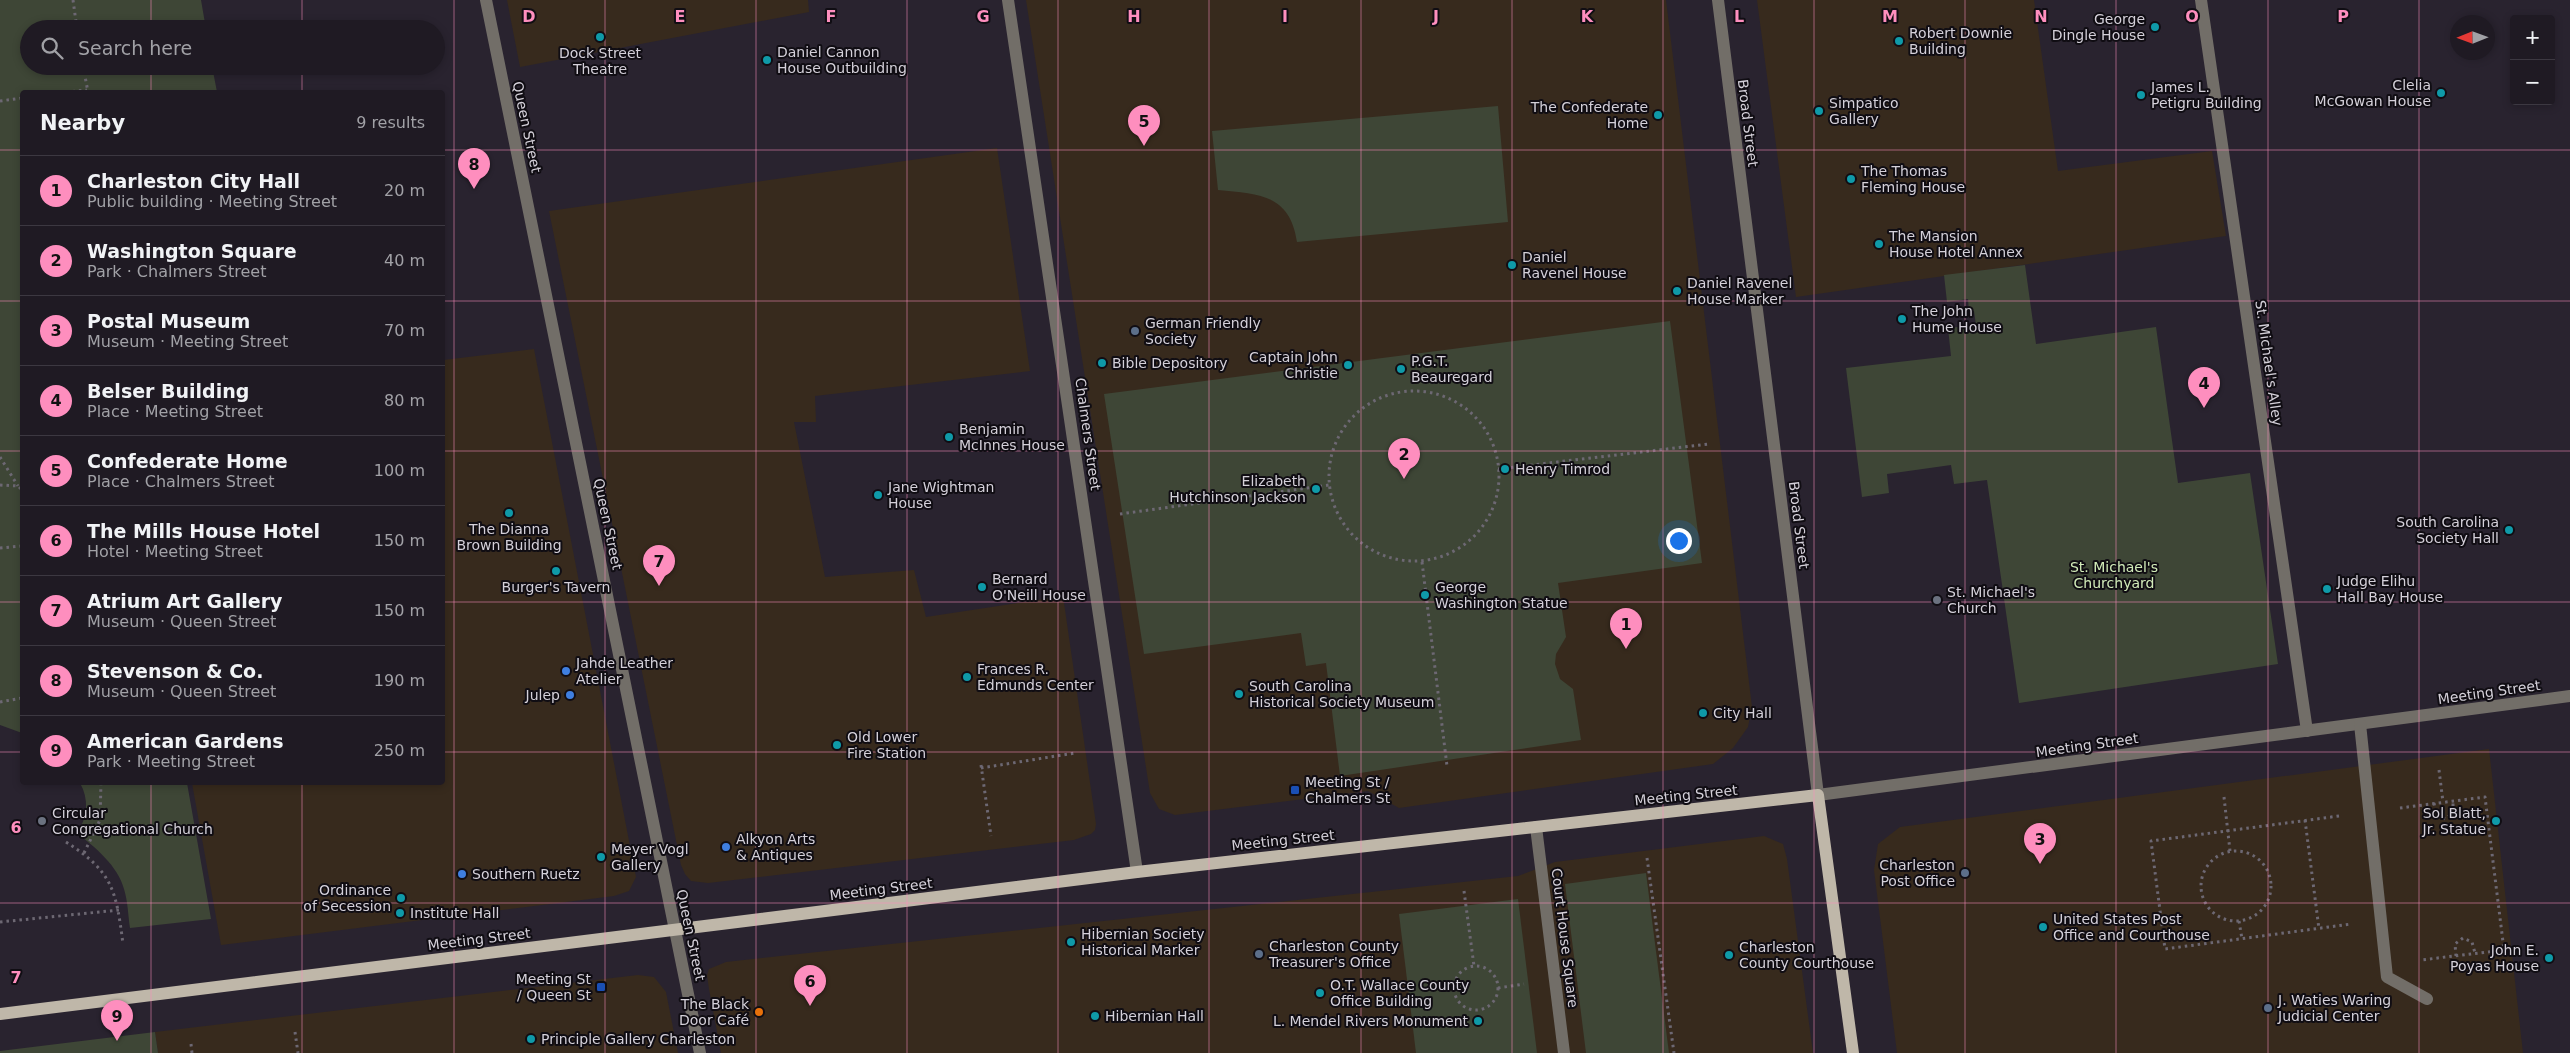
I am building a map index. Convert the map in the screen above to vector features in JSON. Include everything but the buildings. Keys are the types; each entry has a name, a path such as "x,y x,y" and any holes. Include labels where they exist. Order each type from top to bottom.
{"main road":[{"name":"Meeting Street","path":"0,1014 1137,872 1818,795"},
{"name":"Broad Street","path":"1818,795 1854,1053"}],"street":[{"name":"Queen Street","path":"486,0 700,1053"},
{"name":"Chalmers Street","path":"1008,0 1137,872"},
{"name":"Broad Street","path":"1718,0 1818,795"},
{"name":"St. Michael's Alley","path":"2201,0 2308,731"},
{"name":"Meeting Street","path":"1818,795 2570,696"},
{"path":"2360,724 2387,977 2427,999"},
{"name":"Court House Square","path":"1536,827 1564,1053"}],"path":[{"path":"73,0 76,20"},
{"path":"85,75 88,90"},
{"path":"0,101 20,98"},
{"path":"1413,390 1442,394 1467,408 1486,430 1497,455 1499,482 1492,509 1478,533 1456,551 1422,562 1402,561 1376,553 1354,537 1337,513 1328,485 1330,457 1341,430 1360,409 1385,394 1413,390"},
{"path":"1498,469 1709,444"},
{"path":"0,456 18,486"},
{"path":"0,485 18,486"},
{"path":"1120,514 1328,485"},
{"path":"0,548 20,546"},
{"path":"1422,562 1447,766"},
{"path":"0,702 20,698"},
{"path":"991,836 981,766 1075,754"},
{"path":"2439,770 2443,802"},
{"path":"84,853 100,820 101,785"},
{"path":"2224,797 2230,851"},
{"path":"2393,809 2485,797 2504,950 2412,961"},
{"path":"2434,804 2436,815 2445,819 2453,813 2453,801"},
{"path":"2342,816 2151,841 2165,949 2354,924"},
{"path":"2305,820 2319,929"},
{"path":"66,842 84,853 111,883 119,910 123,944"},
{"path":"2230,851 2242,851 2258,859 2268,873 2271,884 2270,896 2264,906 2256,915 2239,921 2223,918 2213,912 2206,904 2202,893 2201,882 2204,871 2211,861 2230,851"},
{"path":"1647,858 1674,1053"},
{"path":"1464,891 1474,966"},
{"path":"0,922 119,910"},
{"path":"2239,921 2242,939"},
{"path":"2456,956 2455,944 2463,938 2472,942 2475,953"},
{"path":"1474,966 1488,969 1497,981 1498,988 1494,1001 1482,1009 1468,1008 1462,1005 1457,999 1454,986 1460,972 1474,966"},
{"path":"1498,988 1526,984"},
{"path":"295,1032 298,1053"},
{"path":"191,1044 192,1053"}],"shaded area":[{"name":"Dock Street Theatre","path":"507,0 808,0 809,12 520,67"},
{"path":"1026,0 1666,0 1752,707 1748,727 1733,748 1713,764 1399,808 1368,791 1175,815 1159,809 1150,793"},
{"path":"1757,0 2034,0 2058,171 2212,151 2226,236 1796,297"},
{"path":"997,148 1030,371 815,396 816,422 794,422 825,577 914,570 926,617 1063,596 1096,824 1095,830 1091,834 1074,840 708,883 691,881 681,865 549,211"},
{"path":"534,349 636,877 629,891 614,896 221,945 192,785 445,785 445,360"},
{"path":"2489,749 2523,1053 1897,1053 1874,870 1878,844 1900,827"},
{"path":"1764,836 1783,844 1787,859 1813,1053 721,1053 707,975 709,969 726,962 1518,876 1555,862"},
{"path":"638,975 654,977 666,992 678,1053 158,1053 155,1032"}],"green space":[{"path":"0,0 201,0 204,20 20,20 20,75 214,75 217,90 20,90 20,732 0,725"},
{"path":"1498,106 1508,222 1297,242 1293,226 1287,214 1280,206 1259,196 1218,190 1212,131"},
{"name":"St. Michael's Churchyard","path":"2025,265 2036,344 2156,327 2178,483 2250,473 2278,664 2019,703 1987,480 1954,484 1951,465 1887,474 1889,493 1862,497 1846,368 1951,356 1948,328 1976,325 1974,311 1969,312 1968,299 1947,302 1944,275"},
{"path":"1670,321 1702,563 1558,583 1566,637 1556,654 1555,664 1560,679 1573,689 1581,740 1340,776 1326,663 1306,666 1301,633 1144,654 1104,394"},
{"path":"81,785 187,785 211,919 130,928 125,894 117,873 98,851 77,833 81,827 86,808"},
{"path":"1646,873 1669,1053 1586,1053 1565,884"},
{"path":"1518,899 1537,1053 1416,1053 1399,914"},
{"path":"155,1032 158,1053 0,1053 0,1051"}],"place":[{"name":"George Dingle House","path":"2155,27"},
{"name":"Dock Street Theatre","path":"600,37"},
{"name":"Robert Downie Building","path":"1899,41"},
{"name":"Daniel Cannon House Outbuilding","path":"767,60"},
{"name":"Clelia McGowan House","path":"2441,93"},
{"name":"James L. Petigru Building","path":"2141,95"},
{"name":"Simpatico Gallery","path":"1819,111"},
{"name":"The Confederate Home","path":"1658,115"},
{"name":"Confederate Home","path":"1144,146"},
{"name":"The Thomas Fleming House","path":"1851,179"},
{"name":"Stevenson & Co.","path":"474,189"},
{"name":"The Mansion House Hotel Annex","path":"1879,244"},
{"name":"Daniel Ravenel House","path":"1512,265"},
{"name":"Daniel Ravenel House Marker","path":"1677,291"},
{"name":"The John Hume House","path":"1902,319"},
{"name":"German Friendly Society","path":"1135,331"},
{"name":"Bible Depository","path":"1102,363"},
{"name":"Captain John Christie","path":"1348,365"},
{"name":"P.G.T. Beauregard","path":"1401,369"},
{"name":"Belser Building","path":"2204,408"},
{"name":"Benjamin McInnes House","path":"949,437"},
{"name":"Henry Timrod","path":"1505,469"},
{"name":"Washington Square","path":"1404,479"},
{"name":"Elizabeth Hutchinson Jackson","path":"1316,489"},
{"name":"Jane Wightman House","path":"878,495"},
{"name":"The Dianna Brown Building","path":"509,513"},
{"name":"South Carolina Society Hall","path":"2509,530"},
{"name":"Burger's Tavern","path":"556,571"},
{"name":"Atrium Art Gallery","path":"659,586"},
{"name":"Bernard O'Neill House","path":"982,587"},
{"name":"Judge Elihu Hall Bay House","path":"2327,589"},
{"name":"George Washington Statue","path":"1425,595"},
{"name":"St. Michael's Church","path":"1937,600"},
{"name":"Charleston City Hall","path":"1626,649"},
{"name":"Jahde Leather Atelier","path":"566,671"},
{"name":"Frances R. Edmunds Center","path":"967,677"},
{"name":"South Carolina Historical Society Museum","path":"1239,694"},
{"name":"Julep","path":"570,695"},
{"name":"City Hall","path":"1703,713"},
{"name":"Old Lower Fire Station","path":"837,745"},
{"name":"Meeting St / Chalmers St","path":"1295,790"},
{"name":"Circular Congregational Church","path":"42,821"},
{"name":"Sol Blatt, Jr. Statue","path":"2496,821"},
{"name":"Alkyon Arts & Antiques","path":"726,847"},
{"name":"Meyer Vogl Gallery","path":"601,857"},
{"name":"Postal Museum","path":"2040,864"},
{"name":"Charleston Post Office","path":"1965,873"},
{"name":"Southern Ruetz","path":"462,874"},
{"name":"Ordinance of Secession","path":"401,898"},
{"name":"Institute Hall","path":"400,913"},
{"name":"United States Post Office and Courthouse","path":"2043,927"},
{"name":"Hibernian Society Historical Marker","path":"1071,942"},
{"name":"Charleston County Treasurer's Office","path":"1259,954"},
{"name":"Charleston County Courthouse","path":"1729,955"},
{"name":"John E. Poyas House","path":"2549,958"},
{"name":"Meeting St / Queen St","path":"601,987"},
{"name":"O.T. Wallace County Office Building","path":"1320,993"},
{"name":"The Mills House Hotel","path":"810,1006"},
{"name":"J. Waties Waring Judicial Center","path":"2268,1008"},
{"name":"The Black Door Café","path":"759,1012"},
{"name":"Hibernian Hall","path":"1095,1016"},
{"name":"L. Mendel Rivers Monument","path":"1478,1021"},
{"name":"Principle Gallery Charleston","path":"531,1039"},
{"name":"American Gardens","path":"117,1041"}]}
